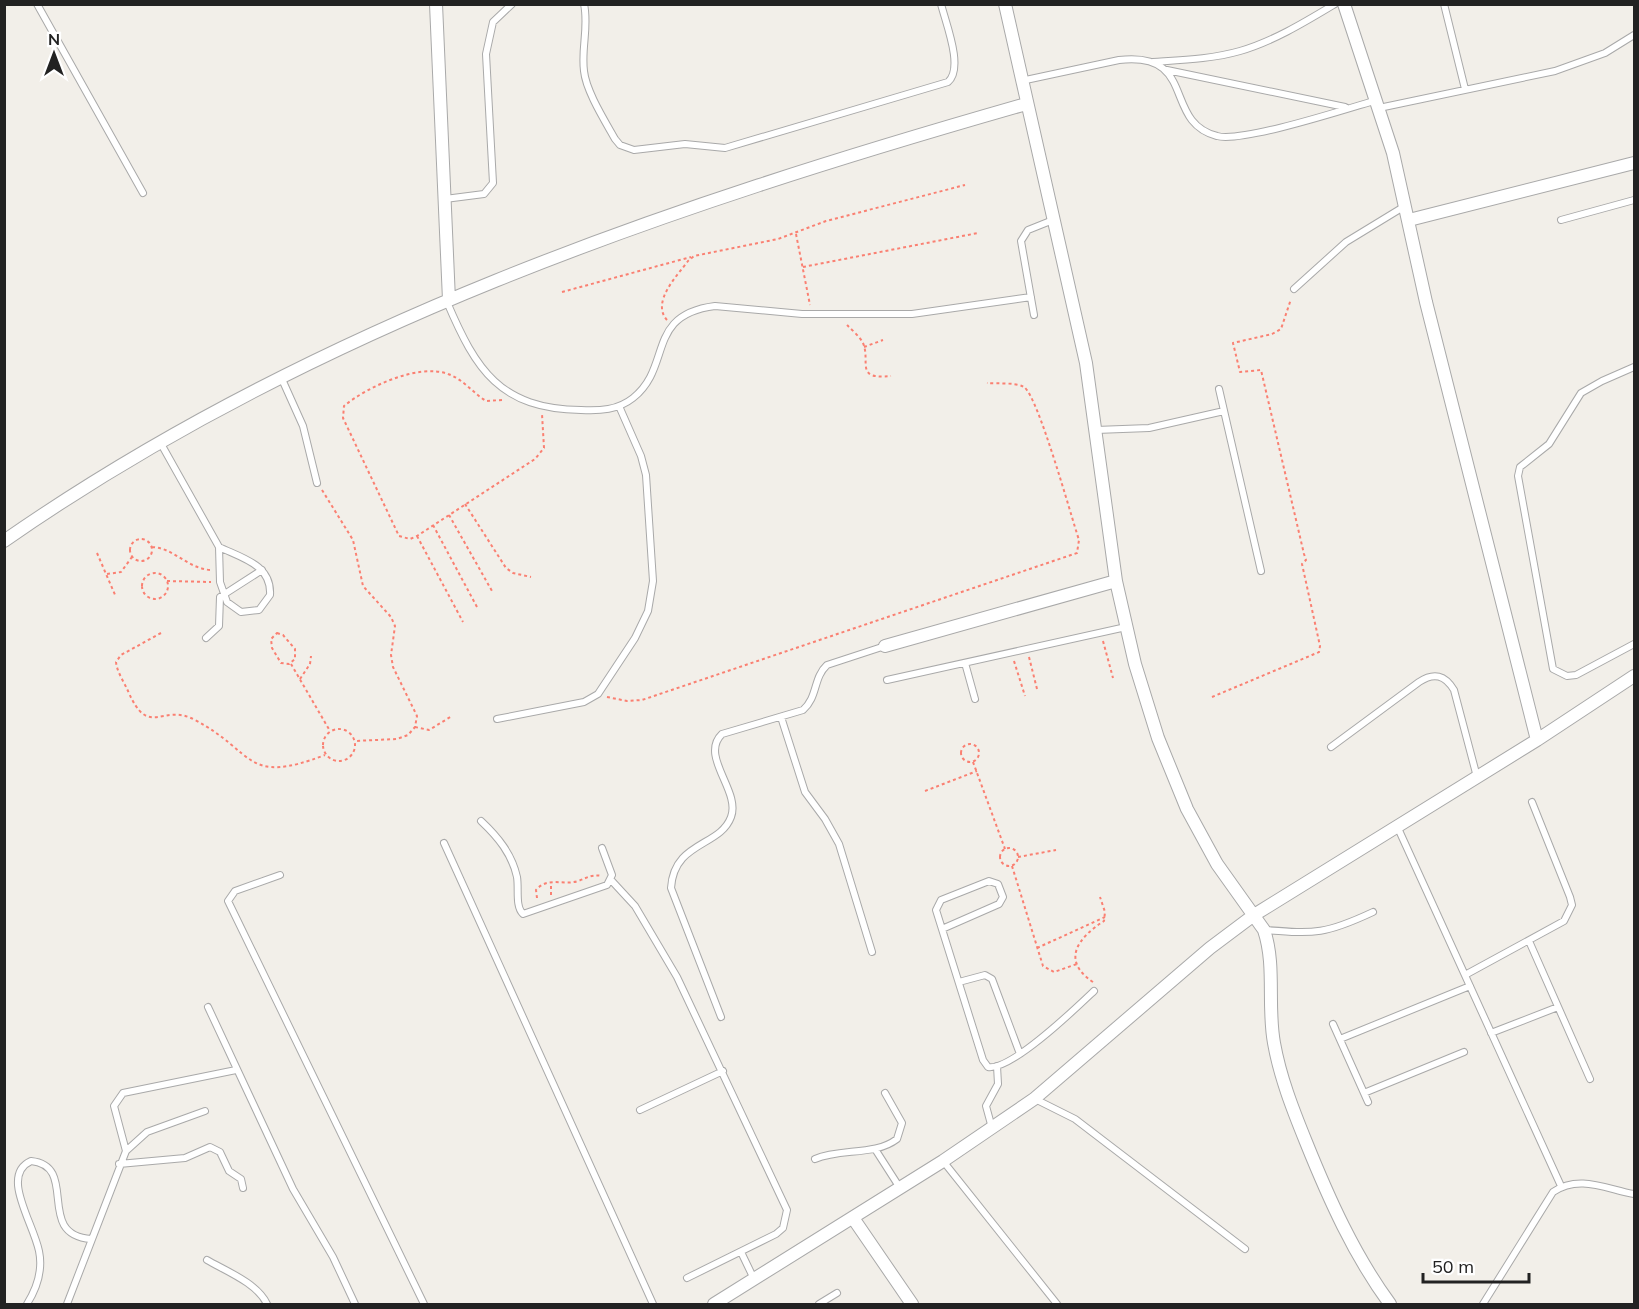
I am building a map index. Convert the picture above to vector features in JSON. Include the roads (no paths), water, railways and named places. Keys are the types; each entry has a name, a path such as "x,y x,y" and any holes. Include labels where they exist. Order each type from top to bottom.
{"street":[{"path":"436,4 448,301"},
{"path":"1005,4 1020,81 1086,363 1116,580 1126,627 1155,728 1187,809 1217,864 1264,930 1270,946 1270,1023 1278,1065 1321,1178 1348,1237 1390,1305"},
{"path":"1344,4 1378,104 1406,206 1428,314 1537,740"},
{"path":"4,541 159,441 281,376 448,301 586,245 731,193 877,146 1026,104"},
{"path":"1408,220 1635,163"},
{"path":"885,646 1116,580"},
{"path":"714,1305 943,1161 1035,1099 1210,948 1254,915 1537,740 1635,676"},
{"path":"853,1218 912,1305"}],"lane":[{"path":"37,4 143,193"},
{"path":"445,199 484,194 493,183 486,54 493,22 512,4"},
{"path":"584,4 586,80 615,139 634,150 685,144 725,148 948,82 956,66 941,4"},
{"path":"1152,62 1217,56 1240,51 1264,43 1335,4"},
{"path":"1444,4 1465,89"},
{"path":"1167,70 1176,84 1189,118 1202,130 1218,137 1254,133 1348,108 1465,89 1580,64 1605,53 1635,35"},
{"path":"1020,81 1136,58 1152,62 1167,70 1348,108"},
{"path":"1561,220 1635,200"},
{"path":"1294,289 1346,242 1406,206"},
{"path":"1034,315 1021,241 1028,230 1053,220"},
{"path":"448,301 469,351 480,368 512,394 542,406 588,411 620,406 645,386 668,331 680,317 696,308 715,306 836,315 922,313 1031,297"},
{"path":"1635,367 1581,393 1549,444 1520,467 1518,476 1553,669 1568,676 1576,675 1635,644"},
{"path":"281,376 303,426 317,483"},
{"path":"1219,388 1261,571"},
{"path":"497,719 584,702 598,694 642,626 648,611 653,580 646,475 641,456 620,406"},
{"path":"1095,430 1131,430 1224,411"},
{"path":"159,441 219,547 220,582 223,594 233,609 241,612 259,610 270,596 268,578 262,570 219,547"},
{"path":"206,638 219,626 219,601 223,594 262,570"},
{"path":"887,680 1126,627"},
{"path":"721,1017 674,899 672,876 683,856 727,825 732,816 733,805 715,752 717,739 722,734 803,710 812,703 819,672 826,665 885,646"},
{"path":"965,663 975,699"},
{"path":"1332,747 1419,682 1428,676 1439,675 1448,681 1454,690 1477,777"},
{"path":"782,717 805,792 825,819 839,844 872,952"},
{"path":"1465,975 1564,921 1572,905 1532,802"},
{"path":"481,820 501,842 513,865 520,912 527,915 602,887 611,880"},
{"path":"1397,826 1561,1186"},
{"path":"444,843 653,1305"},
{"path":"602,848 611,869 611,880 646,921 693,1008 787,1210 783,1228 776,1234 687,1278"},
{"path":"280,875 235,891 228,901 423,1305"},
{"path":"942,929 999,904 1003,897 998,884 989,881 938,902 936,910 942,929 959,982 985,1065 988,1067 997,1066 1020,1054 1094,992"},
{"path":"1264,930 1313,934 1330,930 1373,912"},
{"path":"1529,941 1590,1079"},
{"path":"959,982 985,975 992,979 1020,1054"},
{"path":"1340,1039 1470,986"},
{"path":"208,1007 293,1189 333,1257 355,1305"},
{"path":"1491,1033 1558,1007"},
{"path":"1333,1024 1368,1102"},
{"path":"1365,1093 1464,1052"},
{"path":"992,1129 986,1106 998,1084 997,1066"},
{"path":"126,1151 114,1106 123,1093 236,1070"},
{"path":"640,1110 723,1071"},
{"path":"815,1159 835,1152 875,1149 890,1145 901,1132 902,1123 899,1114 885,1093"},
{"path":"1035,1099 1075,1119 1245,1249"},
{"path":"68,1305 119,1164 126,1151 147,1132 205,1111"},
{"path":"119,1164 185,1158 210,1147 220,1152 229,1171 241,1179 243,1188"},
{"path":"875,1149 900,1188"},
{"path":"10,1177 22,1164 31,1161 48,1166 54,1173 60,1217 64,1226 80,1239 91,1239"},
{"path":"943,1161 1057,1305"},
{"path":"1484,1305 1546,1200 1561,1186 1582,1182 1635,1194"},
{"path":"11,1195 26,1220 39,1250 39,1280 27,1305"},
{"path":"741,1252 755,1280"},
{"path":"207,1260 248,1284 264,1298 267,1305"},
{"path":"819,1305 837,1293"}]}
